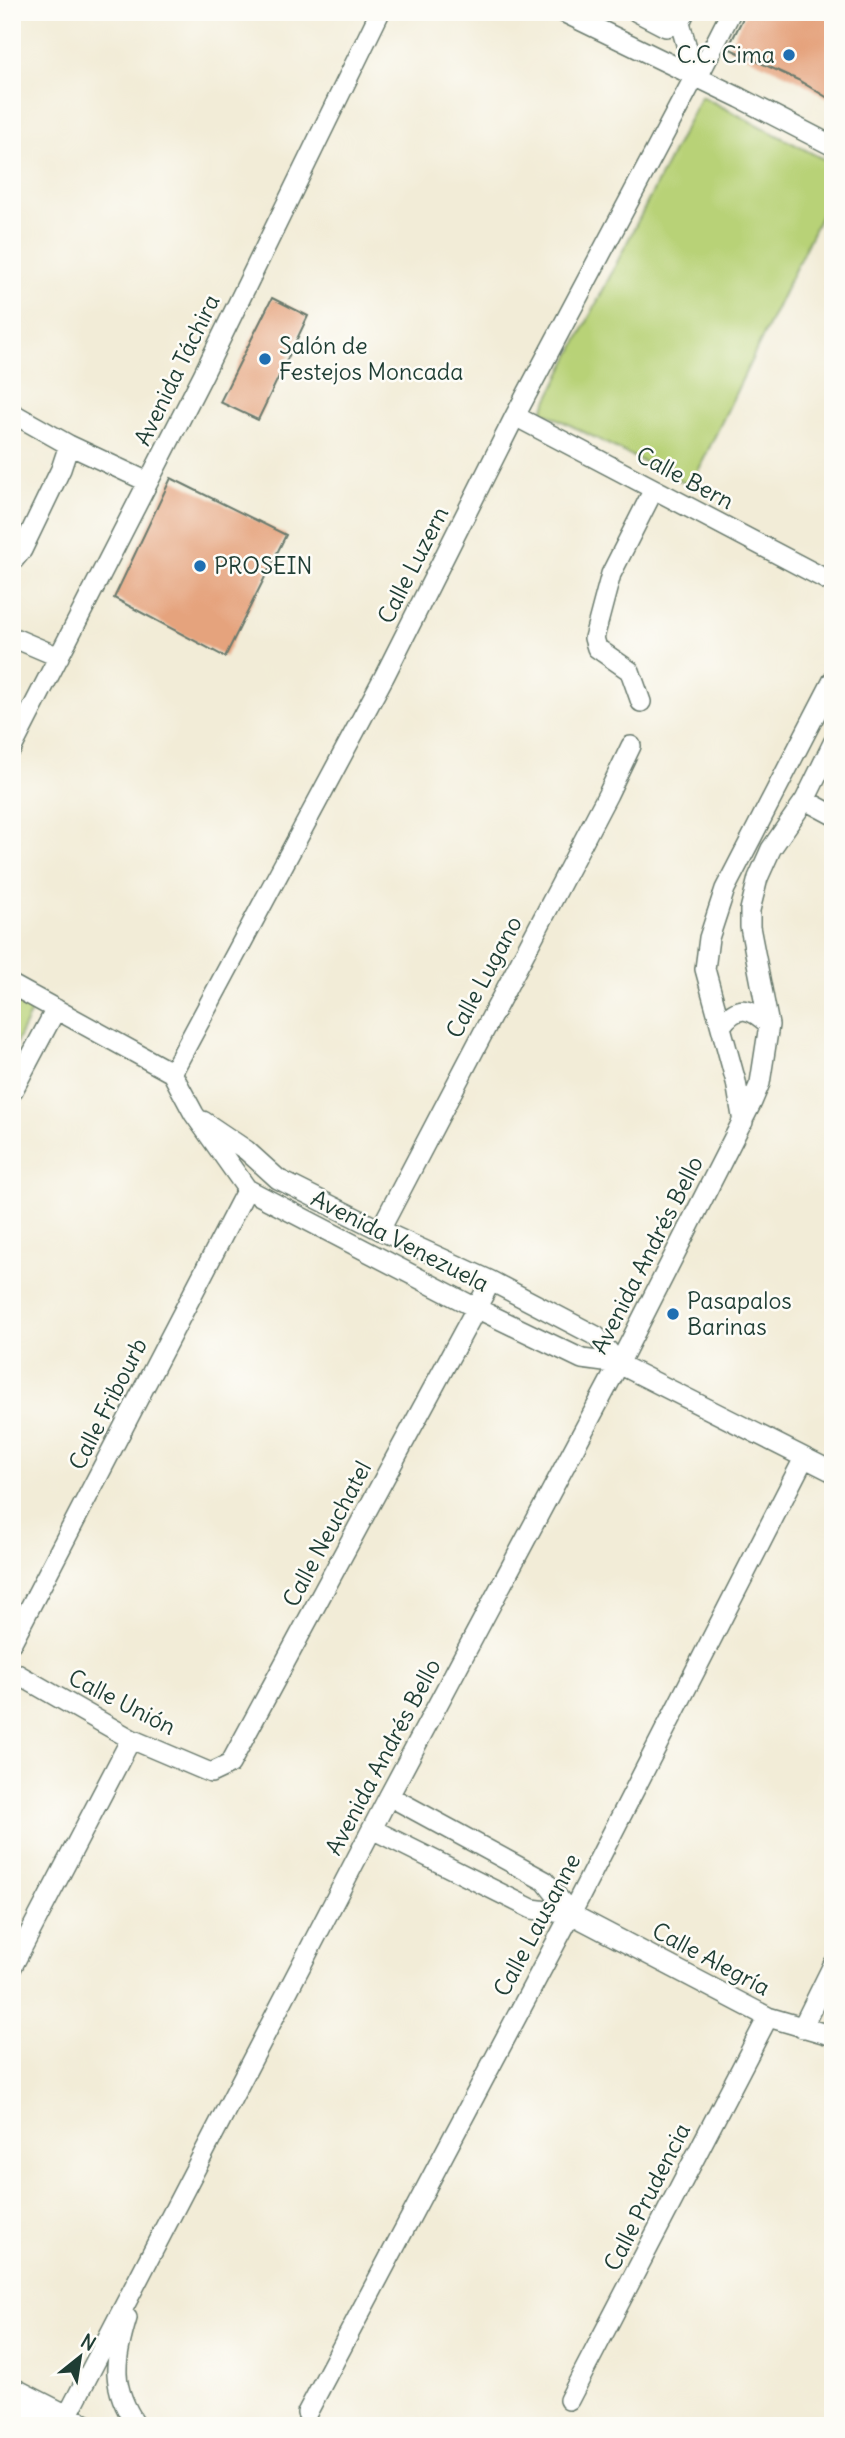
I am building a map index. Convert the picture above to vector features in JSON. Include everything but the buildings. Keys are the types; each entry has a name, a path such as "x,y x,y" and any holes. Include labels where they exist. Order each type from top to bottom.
{"street":[{"name":"Avenida Táchira","path":"12,748 148,482 380,12"},
{"path":"563,12 833,146"},
{"path":"637,12 666,27 682,18 696,77"},
{"name":"Calle Luzern","path":"172,1073 386,675 515,416 731,12"},
{"path":"12,414 69,445 148,482"},
{"name":"Calle Bern","path":"515,416 833,583"},
{"path":"12,562 22,550 61,469 69,445"},
{"path":"642,702 630,671 597,648 594,638 611,574 654,489"},
{"path":"12,637 59,657"},
{"path":"743,1122 722,1025 705,969 709,938 717,910 736,868 833,680"},
{"name":"Avenida Andrés Bello","path":"61,2422 619,1364 743,1122 760,1083 769,1025 750,927 750,910 758,878 771,849 805,800 833,743"},
{"name":"Calle Lugano","path":"380,1230 631,747"},
{"path":"805,800 833,815"},
{"path":"12,985 172,1073"},
{"path":"12,1092 56,1009"},
{"path":"722,1025 733,1013 743,1010 755,1013 769,1025"},
{"path":"728,1052 747,1060 765,1057"},
{"name":"Avenida Venezuela","path":"172,1073 194,1114 247,1189 476,1308 582,1359 619,1364 833,1472"},
{"name":"Avenida Venezuela","path":"194,1114 246,1150 278,1179 596,1336 619,1364"},
{"name":"Calle Fribourb","path":"12,1642 247,1189"},
{"name":"Calle Neuchatel","path":"211,1773 230,1764 491,1282"},
{"name":"Calle Lausanne","path":"306,2413 571,1914 804,1458"},
{"name":"Calle Unión","path":"12,1671 131,1739 211,1773"},
{"path":"12,1967 131,1739"},
{"name":"Calle Alegría","path":"389,1796 545,1881 571,1914"},
{"name":"Calle Alegría","path":"372,1829 532,1909 571,1914 768,2017 833,2036"},
{"path":"802,2028 833,1965"},
{"name":"Calle Prudencia","path":"569,2400 768,2017"},
{"path":"137,2426 118,2391 116,2370 121,2339 143,2268"},
{"path":"12,2386 61,2422"},
{"path":"12,2405 61,2422 89,2426"}],"green space":[{"path":"701,96 833,164 833,190 691,486 542,411"},
{"path":"12,1000 32,1010 12,1052"}],"place":[{"name":"C.C. Cima","path":"789,55"},
{"name":"Salón de Festejos Moncada","path":"265,359"},
{"name":"PROSEIN","path":"200,566"},
{"name":"Pasapalos Barinas","path":"673,1314"}]}
